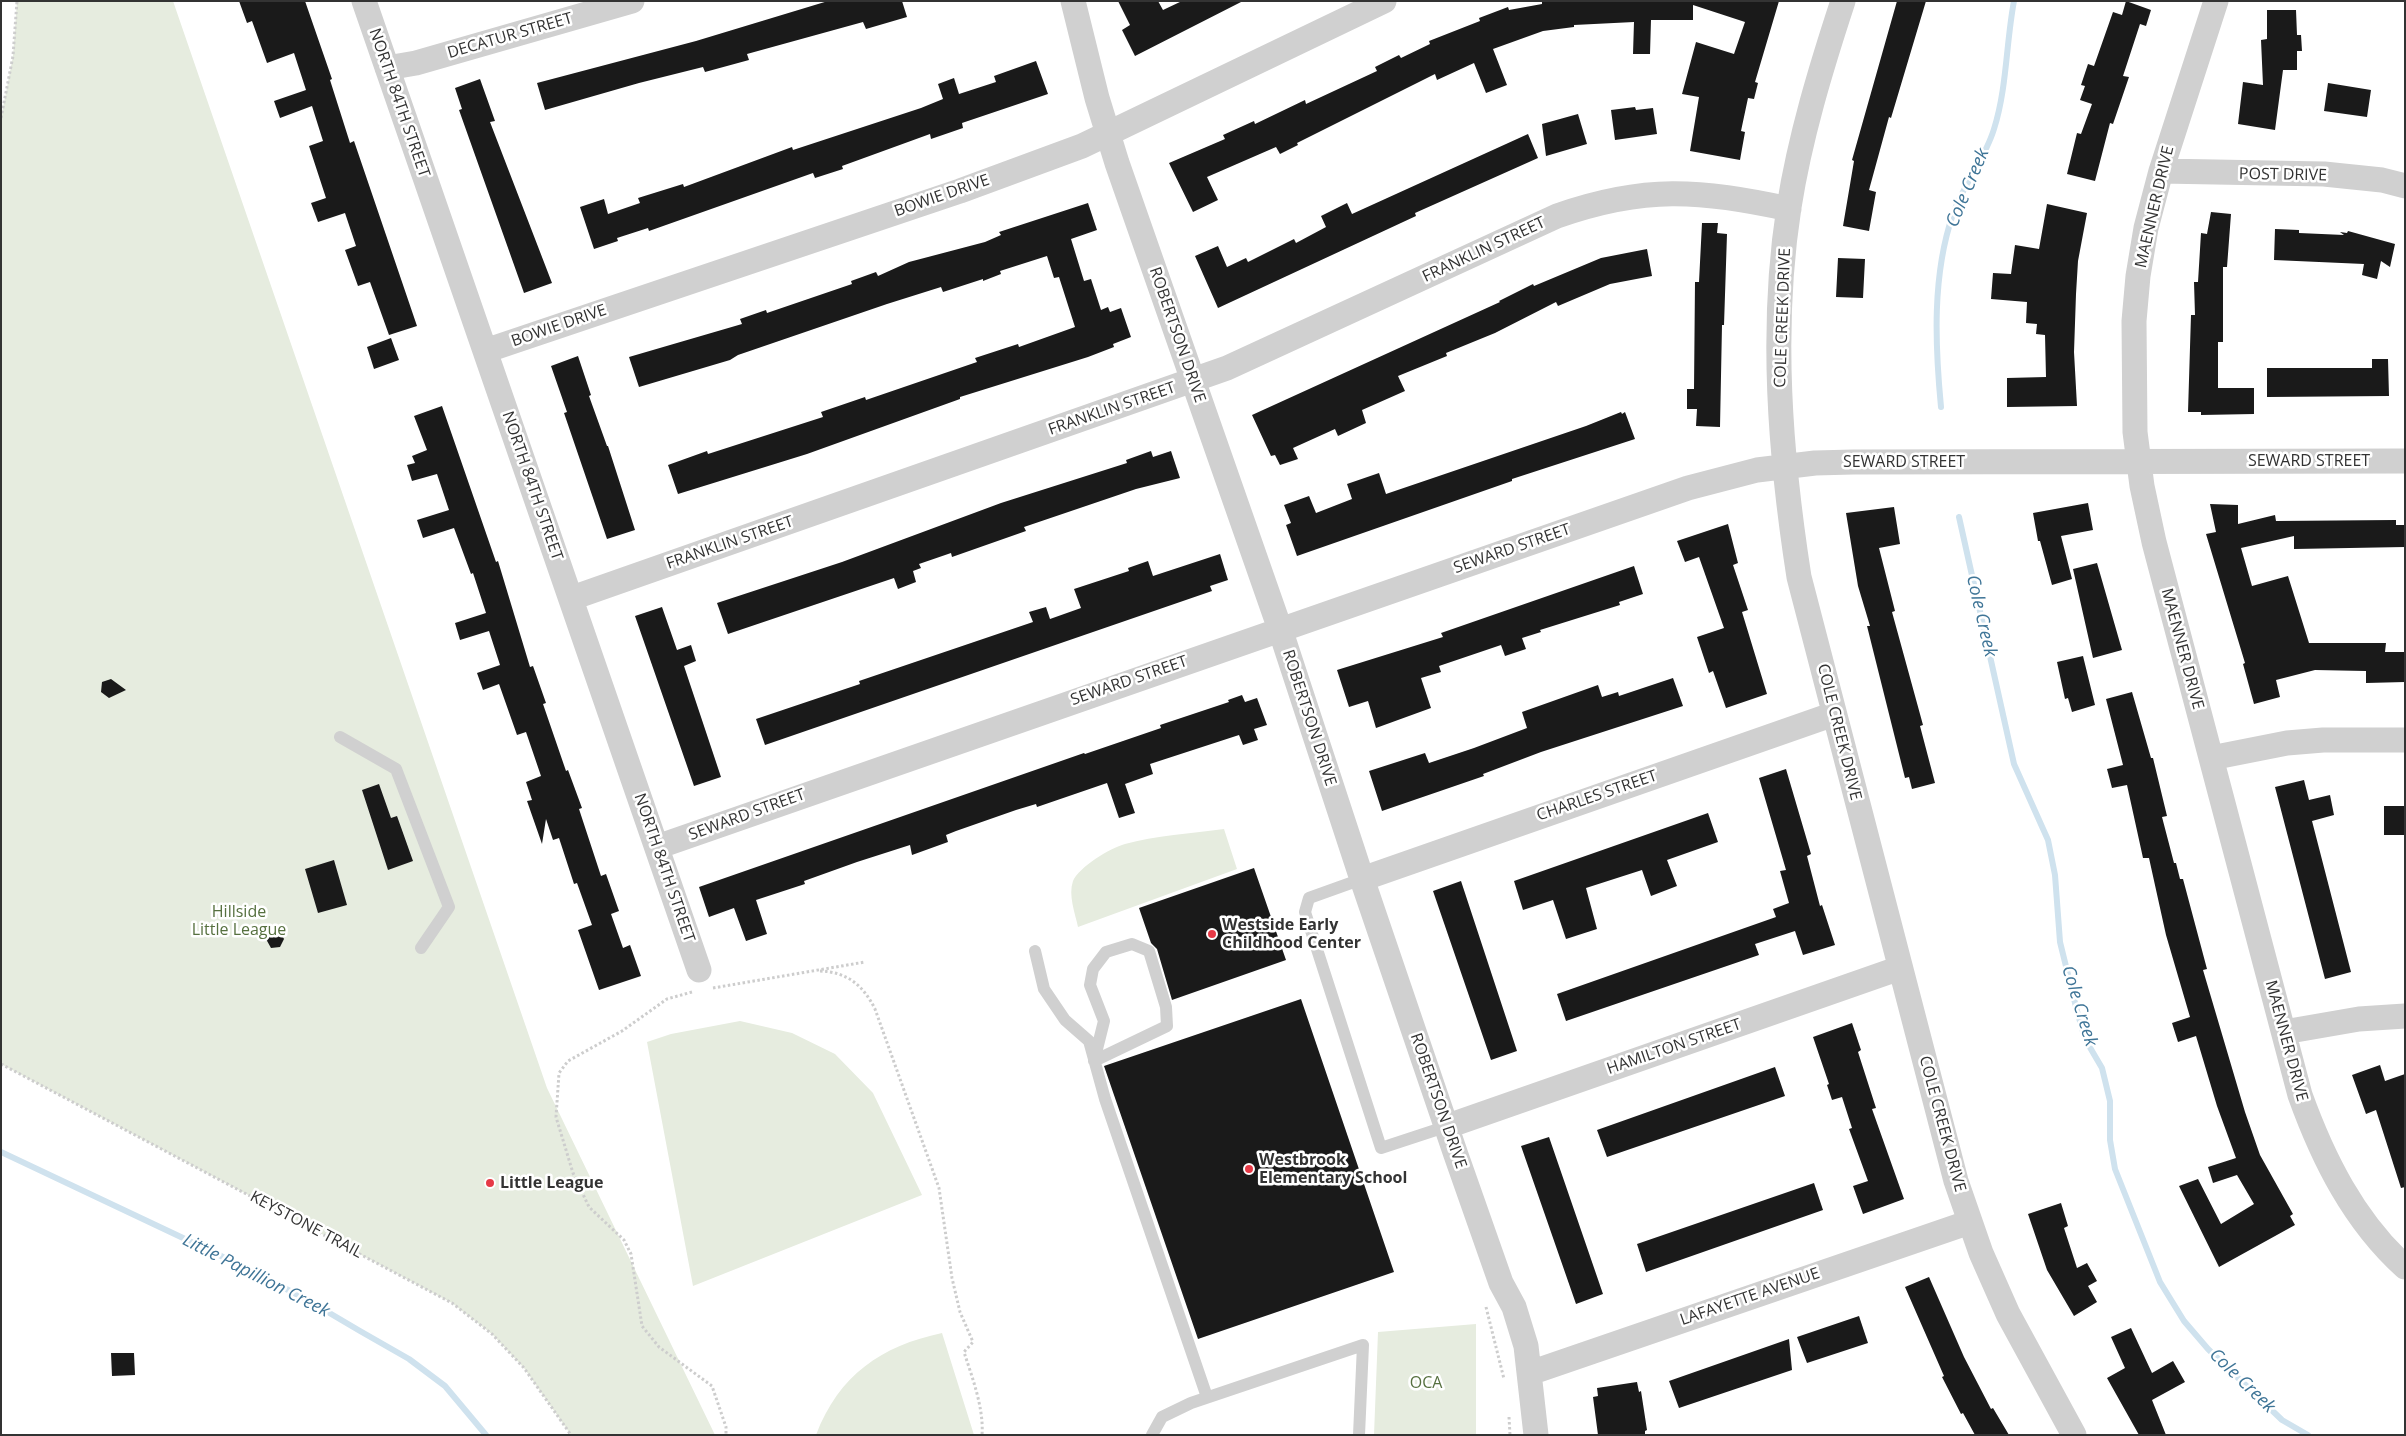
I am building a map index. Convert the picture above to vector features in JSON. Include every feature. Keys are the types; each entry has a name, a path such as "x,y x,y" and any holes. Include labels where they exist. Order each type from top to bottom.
{"street":[{"name":"NORTH 84TH STREET","path":"364,1 572,598 703,983"},
{"name":"DECATUR STREET","path":"387,68 416,63 632,1"},
{"name":"ROBERTSON DRIVE","path":"1073,1 1108,134 1280,629 1362,879 1501,1283 1514,1307 1526,1346 1536,1435"},
{"name":"BOWIE DRIVE","path":"485,351 960,191 1082,146 1384,1"},
{"name":"COLE CREEK DRIVE","path":"1843,1 1810,111 1789,209 1779,337 1784,467 1799,577 1956,1182 1981,1253 2008,1314 2074,1435"},
{"name":"MAENNER DRIVE","path":"2216,1 2161,172 2146,228 2134,321 2135,432 2142,486 2154,542 2300,1095 2329,1166 2350,1202 2370,1229 2405,1267"},
{"name":"POST DRIVE","path":"2161,172 2324,174 2382,180 2405,186"},
{"name":"FRANKLIN STREET","path":"572,598 1227,368 1557,216 1593,204 1638,195 1678,192 1706,194 1789,209"},
{"name":"SEWARD STREET","path":"657,847 1688,488 1757,470 1854,462 2405,461"},
{"name":"CHARLES STREET","path":"1362,879 1834,714"},
{"path":"2211,758 2287,743 2323,740 2405,740"},
{"name":"HAMILTON STREET","path":"1448,1126 1900,968"},
{"path":"2284,1032 2359,1019 2405,1016"},
{"name":"LAFAYETTE AVENUE","path":"1530,1373 1970,1222"}],"lane":[{"path":"340,737 396,769 449,908 421,948"},
{"path":"1362,879 1309,898 1305,912 1381,1148 1448,1126"},
{"path":"1132,944 1149,951 1166,1007 1167,1026 1094,1061 1104,1021 1090,985 1092,969 1106,952 1132,944"},
{"path":"1035,951 1044,989 1065,1020 1088,1042 1104,1099 1207,1398"},
{"path":"1152,1435 1162,1417 1207,1398 1363,1346 1359,1435"}],"path":[{"path":"1,118 14,56 17,1"},
{"path":"726,1435 726,1427 712,1386 666,1352 642,1326 631,1254 624,1240 589,1207 573,1173 556,1117 559,1073 568,1061 622,1031 667,999 703,983 813,971 865,962"},
{"path":"813,971 833,972 848,976 868,995 876,1009 939,1188 952,1278 960,1312 973,1342 964,1352 983,1427 982,1435"},
{"name":"KEYSTONE TRAIL","path":"1,1064 452,1303 492,1334 524,1368 571,1435"}],"green space":[{"name":"Hillside Little League","path":"17,1 173,1 547,1088 715,1435 571,1435 524,1368 492,1334 452,1303 1,1064 1,118 13,56"},
{"path":"1224,829 1237,869 1078,927 1071,892 1073,881 1082,870 1096,859 1119,846 1136,841"},
{"path":"740,1021 792,1033 835,1054 873,1093 922,1195 693,1286 647,1042 671,1034"},
{"name":"OCA","path":"1476,1324 1476,1435 1374,1435 1378,1332"},
{"path":"942,1333 974,1435 816,1435 837,1396 865,1366 881,1355 900,1346"}],"building":[{"path":"239,1 305,1 332,79 330,80 350,143 354,141 417,326 389,335 370,282 358,286 345,250 356,246 345,213 318,222 311,203 326,198 309,146 323,141 312,106 280,118 274,101 306,90 294,53 267,63 252,21 247,23"},
{"path":"828,1 902,1 907,17 866,29 863,22 747,54 749,60 705,72 703,67 545,110 537,83 696,41"},
{"path":"1118,1 1158,1 1163,10 1182,1 1243,1 1135,56 1122,30 1130,25"},
{"path":"1542,1 1693,1 1693,20 1651,20 1650,54 1633,54 1634,22 1574,25 1574,27 1543,31 1493,49 1507,85 1486,93 1474,63 1437,80 1435,74 1297,143 1298,145 1280,154 1276,147 1207,177 1218,200 1193,212 1169,163 1225,139 1223,135 1254,121 1255,124 1305,100 1306,104 1377,71 1375,67 1399,55 1401,58 1430,44 1429,41 1480,21 1479,18 1508,7 1509,10 1542,4"},
{"path":"1693,1 1779,1 1755,82 1758,83 1754,99 1748,98 1741,131 1745,132 1740,160 1690,151 1699,97 1682,94 1696,42 1734,54 1745,22 1693,5"},
{"path":"1897,1 1926,1 1891,118 1889,117 1869,190 1876,192 1869,231 1843,226 1854,161 1852,160"},
{"path":"2126,1 2151,10 2146,26 2140,24 2123,76 2129,77 2113,124 2110,123 2095,181 2067,174 2077,133 2081,134 2092,104 2080,100 2085,86 2081,85 2088,64 2094,66 2113,12 2122,15"},
{"path":"2267,10 2296,10 2297,35 2301,35 2302,51 2297,51 2297,70 2283,70 2275,130 2238,124 2243,82 2263,85 2261,40 2267,39"},
{"path":"1036,61 1048,94 962,123 963,128 931,139 930,134 842,166 843,169 815,178 813,173 649,231 648,228 617,238 618,241 594,249 580,207 604,199 608,214 640,203 638,198 683,184 684,187 792,147 793,150 921,108 943,99 938,84 954,78 959,94 996,82 994,76"},
{"path":"480,79 495,121 490,122 552,283 524,293 459,110 462,109 455,88"},
{"path":"2328,83 2371,90 2367,117 2324,111"},
{"path":"1635,107 1636,110 1653,108 1657,134 1615,140 1611,110"},
{"path":"1578,114 1587,144 1546,156 1542,124"},
{"path":"1528,134 1538,158 1415,213 1416,216 1218,308 1195,256 1218,246 1227,267 1246,258 1248,262 1294,239 1296,243 1326,227 1321,216 1347,203 1352,214"},
{"path":"1088,203 1097,230 1071,239 1084,281 1091,279 1101,310 1108,307 1110,312 1121,308 1131,337 1113,344 1114,347 1088,357 960,397 960,399 807,454 678,494 668,465 707,451 708,454 823,417 821,412 865,397 866,400 977,362 975,358 1018,344 1019,347 1075,327 1059,277 1054,278 1047,256 1000,271 1001,274 983,281 983,279 943,292 941,287 738,355 730,360 639,387 629,357 742,324 740,319 766,310 767,313 852,284 851,281 876,272 878,276 909,262 985,242 1001,235 999,232"},
{"path":"2047,204 2087,213 2078,261 2076,294 2074,352 2077,406 2007,407 2007,378 2046,377 2045,335 2036,334 2037,324 2026,323 2027,302 1991,299 1993,273 2011,274 2015,245 2039,249"},
{"path":"2211,212 2231,214 2227,267 2223,267 2223,342 2218,342 2218,388 2254,388 2254,414 2201,415 2201,412 2188,412 2191,315 2195,315 2194,282 2198,282 2201,233 2207,234"},
{"path":"1702,223 1718,223 1717,233 1727,234 1724,325 1722,325 1720,427 1696,426 1697,409 1687,409 1687,389 1694,389 1695,282 1699,282"},
{"path":"2275,229 2299,230 2299,233 2344,235 2340,232 2347,233 2348,231 2395,244 2390,267 2381,261 2377,279 2362,275 2364,264 2274,260"},
{"path":"1647,249 1652,276 1610,284 1558,306 1556,302 1495,333 1446,353 1447,356 1398,376 1405,391 1362,410 1366,423 1338,436 1335,429 1293,448 1298,459 1280,465 1275,455 1271,456 1252,415 1500,302 1533,284 1534,286 1601,258"},
{"path":"1838,258 1865,259 1863,298 1836,297"},
{"path":"391,338 399,360 374,369 367,347"},
{"path":"578,356 591,395 589,396 608,446 635,530 607,539 564,413 567,412 551,366"},
{"path":"2372,359 2388,359 2389,396 2267,397 2267,368 2372,368"},
{"path":"442,406 496,562 498,561 530,667 533,666 546,703 543,704 566,771 568,770 582,808 579,809 601,876 606,874 619,911 611,914 623,948 630,945 641,976 599,990 578,930 592,925 577,883 574,884 559,838 553,840 546,819 542,844 527,801 532,800 526,782 541,776 526,732 517,735 499,684 483,690 477,673 500,665 489,631 460,640 455,623 486,613 473,573 471,574 454,528 423,538 417,520 449,510 437,474 412,481 407,465 415,463 412,456 427,450 414,416"},
{"path":"1621,412 1622,414 1625,412 1635,439 1512,479 1512,481 1297,556 1286,525 1291,523 1284,505 1309,496 1316,513 1352,499 1347,484 1379,473 1386,494 1586,426"},
{"path":"1151,451 1153,457 1171,451 1180,478 1136,489 1024,527 1026,531 952,557 951,553 919,564 921,568 913,571 916,582 898,589 894,578 728,634 717,603 842,562 1001,503 1127,463 1126,460"},
{"path":"2088,503 2093,530 2061,536 2072,579 2052,585 2040,541 2038,541 2033,513"},
{"path":"2210,504 2238,505 2238,524 2275,515 2276,521 2396,520 2396,525 2405,525 2405,547 2294,549 2294,536 2241,548 2252,586 2288,576 2309,643 2386,643 2385,652 2405,652 2405,682 2366,683 2366,671 2315,670 2276,680 2280,697 2254,704 2243,664 2245,663 2206,534 2216,532"},
{"path":"1894,507 1900,544 1879,548 1895,611 1892,612 1923,725 1920,726 1935,783 1912,789 1909,777 1905,778 1867,626 1870,626 1858,586 1846,513"},
{"path":"1728,524 1738,563 1733,565 1748,610 1742,612 1767,694 1726,708 1713,671 1709,673 1697,637 1724,628 1699,557 1685,562 1677,541"},
{"path":"1220,554 1228,580 1210,586 1212,591 765,745 756,719 860,684 859,681 1033,622 1029,612 1046,607 1050,619 1081,608 1074,589 1129,571 1128,568 1148,561 1153,576"},
{"path":"2097,563 2122,650 2093,658 2073,569"},
{"path":"1634,566 1643,594 1619,602 1620,605 1540,630 1541,632 1522,638 1526,649 1505,656 1501,645 1439,666 1441,672 1421,678 1431,708 1376,728 1368,701 1349,707 1337,670 1443,637 1441,633"},
{"path":"662,607 677,650 691,645 696,661 684,666 721,777 694,786 635,616"},
{"path":"2083,656 2095,705 2072,712 2068,698 2065,699 2057,662"},
{"path":"1673,678 1683,706 1541,752 1483,774 1484,776 1382,811 1369,771 1425,753 1429,763 1474,748 1527,728 1522,712 1598,685 1602,697 1618,692 1619,696"},
{"path":"111,679 126,690 109,698 101,692 102,682"},
{"path":"2132,692 2151,758 2153,758 2167,816 2162,817 2174,863 2176,863 2180,879 2183,879 2207,969 2203,970 2245,1112 2260,1155 2293,1214 2290,1216 2295,1225 2219,1267 2179,1186 2198,1179 2221,1224 2254,1204 2237,1175 2213,1183 2208,1167 2236,1158 2217,1106 2196,1036 2178,1042 2172,1023 2190,1017 2166,935 2149,858 2143,858 2127,785 2112,788 2107,769 2123,765 2106,699"},
{"path":"1242,695 1245,702 1257,698 1267,725 1254,729 1258,740 1243,745 1239,735 1150,764 1153,774 1125,784 1135,813 1119,818 1107,783 1037,807 1036,804 1016,810 956,831 946,835 948,842 912,855 910,845 857,862 804,881 805,884 756,900 767,934 746,941 734,908 709,917 699,887 1161,728 1160,725 1229,702 1228,700"},
{"path":"1786,769 1811,854 1807,856 1820,906 1822,905 1835,945 1803,955 1795,931 1755,944 1759,955 1566,1021 1557,994 1776,917 1773,909 1789,903 1780,871 1786,870 1759,778"},
{"path":"2304,780 2309,800 2330,795 2334,815 2312,821 2351,972 2325,979 2275,787"},
{"path":"379,784 391,818 397,816 413,861 388,870 362,790"},
{"path":"2384,806 2405,806 2405,835 2384,835"},
{"path":"1708,813 1718,842 1667,860 1677,886 1651,896 1642,870 1586,888 1597,929 1566,939 1553,900 1523,910 1514,881"},
{"path":"334,860 347,905 318,913 305,869"},
{"name":"Westside Early Childhood Center","path":"1254,868 1286,960 1172,1000 1157,949 1151,943 1139,908"},
{"path":"1461,881 1517,1051 1491,1060 1433,891"},
{"path":"271,931 280,931 284,939 280,947 271,948 266,939"},
{"name":"Westbrook Elementary School","path":"1301,999 1394,1272 1198,1339 1104,1066"},
{"path":"1852,1023 1861,1050 1858,1052 1876,1108 1872,1109 1904,1199 1863,1214 1853,1186 1868,1181 1849,1129 1852,1128 1842,1097 1832,1100 1827,1085 1829,1084 1813,1037"},
{"path":"2380,1065 2385,1081 2405,1074 2405,1187 2401,1188 2376,1110 2366,1114 2352,1075"},
{"path":"1775,1067 1785,1096 1607,1157 1597,1130"},
{"path":"1549,1137 1603,1294 1576,1304 1521,1146"},
{"path":"1814,1183 1823,1210 1646,1272 1637,1244"},
{"path":"2061,1203 2068,1226 2064,1228 2077,1268 2087,1263 2097,1281 2088,1286 2097,1302 2074,1316 2047,1270 2028,1214"},
{"path":"1929,1277 1964,1357 1991,1409 1993,1408 2009,1435 1975,1435 1963,1413 1961,1414 1942,1377 1944,1376 1905,1287"},
{"path":"1859,1316 1868,1343 1807,1363 1797,1337"},
{"path":"2131,1328 2152,1373 2173,1361 2185,1382 2152,1400 2166,1435 2139,1435 2107,1378 2125,1368 2111,1337"},
{"path":"1789,1339 1792,1370 1679,1408 1669,1381"},
{"path":"111,1353 134,1353 135,1375 112,1376"},
{"path":"1637,1382 1639,1392 1641,1391 1647,1430 1645,1435 1598,1435 1593,1397 1598,1396 1597,1388"}],"waterway":[{"name":"Cole Creek","path":"1941,407 1937,359 1938,285 1941,261 1946,237 1957,203 1985,151 1994,129 2004,82 2014,1"},
{"name":"Cole Creek","path":"1959,517 2014,764 2048,840 2055,875 2060,942 2085,1039 2102,1068 2110,1101 2110,1140 2115,1169 2160,1282 2184,1321 2208,1349 2282,1420 2308,1435"},
{"name":"Little Papillion Creek","path":"1,1152 219,1255 304,1298 409,1359 445,1386 486,1435"}],"place":[{"name":"Westside Early Childhood Center","path":"1212,934"},
{"name":"Westbrook Elementary School","path":"1249,1169"},
{"name":"Little League","path":"490,1183"}]}
